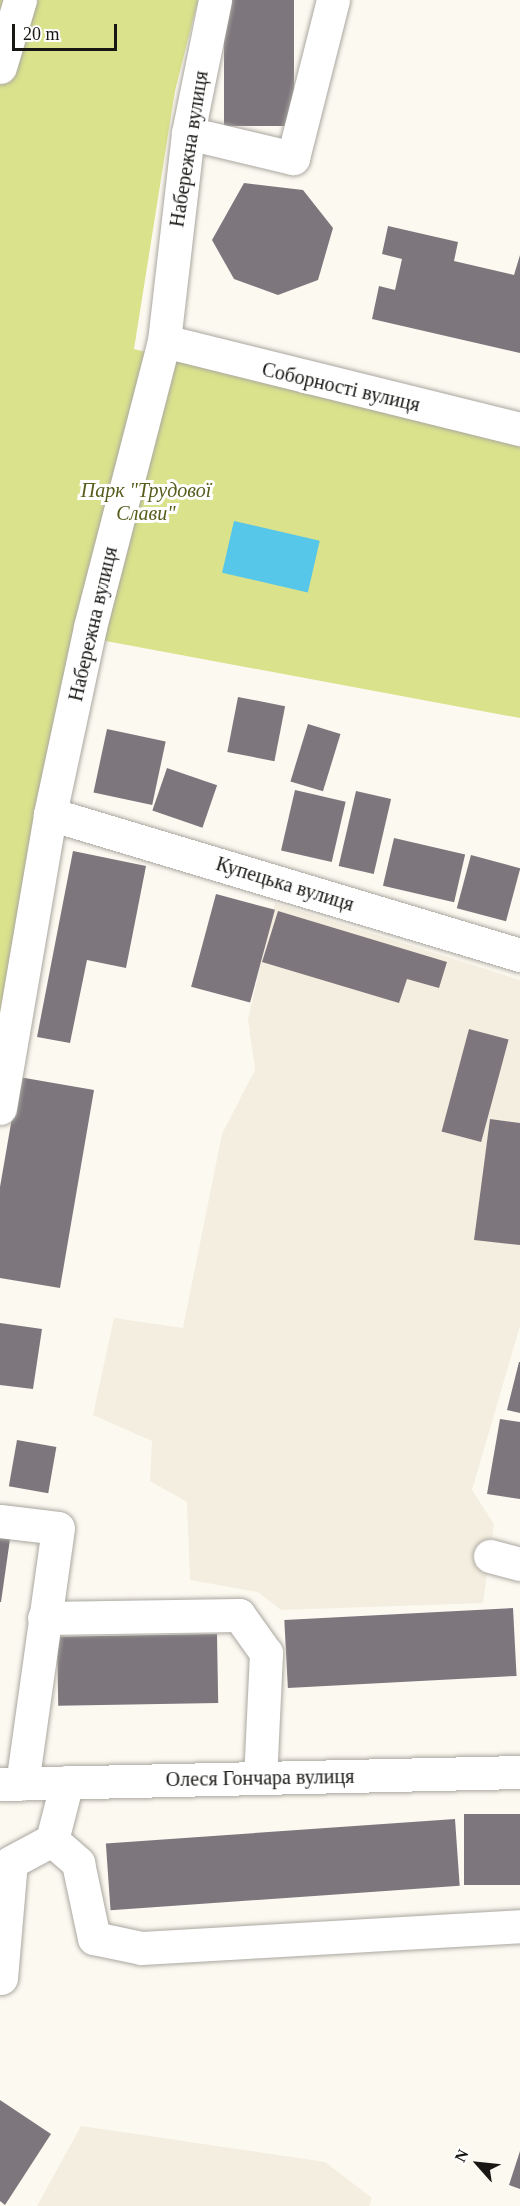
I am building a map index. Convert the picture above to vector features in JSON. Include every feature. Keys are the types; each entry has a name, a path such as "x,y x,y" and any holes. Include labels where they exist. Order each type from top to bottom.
{"street":[{"path":"0,66 20,0"},
{"name":"Набережна вулиця","path":"0,1108 50,814 90,627 164,341 188,133 215,0"},
{"path":"188,133 292,158 333,0"},
{"name":"Соборності вулиця","path":"164,341 520,429"},
{"name":"Купецька вулиця","path":"50,814 520,955"},
{"path":"0,1521 58,1528 44,1618 11,1783"},
{"path":"44,1618 239,1615 266,1653 260,1778"},
{"name":"Олеся Гончара вулиця","path":"11,1783 520,1772"},
{"path":"1,1978 11,1862 52,1840 67,1782"},
{"path":"52,1840 78,1863 94,1938 141,1948 520,1926"}],"shaded area":[{"path":"275,903 520,980 520,1326 472,1490 494,1524 483,1603 281,1610 258,1592 190,1580 187,1502 150,1481 152,1441 93,1415 114,1318 183,1328 222,1134 255,1070 248,1019"},
{"path":"81,2126 325,2162 372,2198 369,2206 37,2206"}],"green space":[{"name":"Парк \"Трудової Слави\"","path":"0,0 198,0 175,91 134,349 520,446 520,718 79,636 0,1017"}],"water":[{"path":"234,521 320,541 308,592 222,573"}],"building":[{"path":"224,0 294,0 294,126 224,126"},
{"path":"244,183 303,190 333,228 318,280 278,295 234,279 212,240"},
{"path":"388,226 458,242 454,261 514,275 520,255 520,353 372,319 379,286 395,290 402,259 382,254"},
{"path":"238,697 285,706 274,761 227,752"},
{"path":"308,724 341,734 323,791 290,781"},
{"path":"107,729 166,741 152,805 93,793"},
{"path":"167,768 217,785 202,828 152,811"},
{"path":"295,790 346,802 332,862 281,850"},
{"path":"356,791 391,799 374,874 339,866"},
{"path":"394,838 465,854 454,902 383,886"},
{"path":"73,851 146,866 126,968 87,960 70,1043 37,1037"},
{"path":"471,855 520,868 506,921 457,908"},
{"path":"216,894 275,910 250,1003 191,987"},
{"path":"278,911 447,962 439,988 407,979 399,1003 262,962"},
{"path":"469,1029 509,1040 481,1142 442,1131"},
{"path":"19,1077 94,1090 60,1288 0,1278 0,1187"},
{"path":"490,1119 520,1123 520,1245 474,1240"},
{"path":"0,1323 42,1329 33,1389 0,1385"},
{"path":"520,1362 520,1413 507,1410"},
{"path":"500,1419 520,1422 520,1499 487,1494"},
{"path":"17,1440 56,1447 48,1493 9,1486"},
{"path":"0,1538 10,1539 1,1602 0,1602"},
{"path":"513,1608 517,1676 288,1688 284,1620"},
{"path":"217,1634 218,1703 58,1706 57,1637"},
{"path":"464,1814 520,1814 520,1885 464,1885"},
{"path":"455,1819 460,1886 111,1910 106,1843"},
{"path":"0,2100 51,2134 5,2205 0,2201"},
{"path":"520,2151 520,2189 509,2185"}]}
